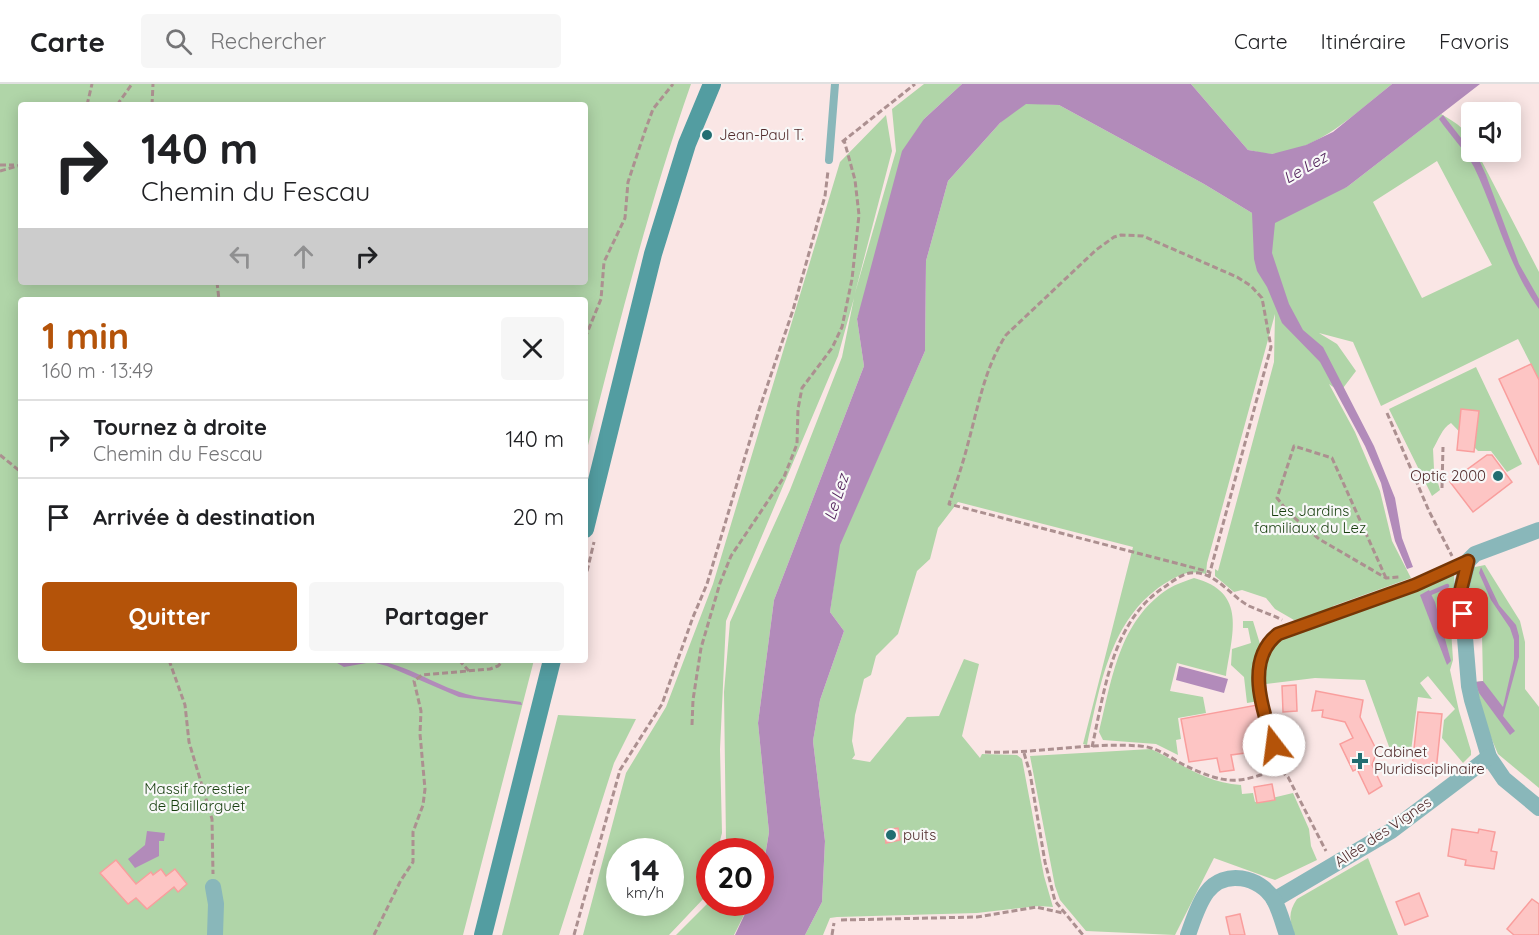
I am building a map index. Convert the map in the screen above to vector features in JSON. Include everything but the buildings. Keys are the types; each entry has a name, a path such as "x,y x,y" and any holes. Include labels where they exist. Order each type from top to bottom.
{"main road":[{"path":"588,517 653,254 687,144 712,84"},
{"path":"483,935 551,663"}],"street":[{"path":"1539,530 1475,554 1462,564 1461,589 1469,686 1489,757 1504,779 1539,808"},
{"name":"Allée des Vignes","path":"1274,900 1391,831 1489,757"},
{"path":"1188,935 1203,897 1218,882 1234,878 1250,880 1262,887 1274,900 1287,935"},
{"path":"213,887 216,904 215,935"}],"lane":[{"path":"829,160 835,84"},
{"path":"1278,761 1258,676 1261,655 1271,639 1292,628 1415,585 1462,564"}],"path":[{"path":"88,102 92,84"},
{"path":"119,102 132,84"},
{"path":"152,102 153,84"},
{"path":"588,331 601,299 604,262 625,218 628,182 645,131 653,109 672,84"},
{"path":"574,935 620,770 662,704 693,616 707,584 825,196 829,160 844,140 915,84"},
{"path":"692,725 693,700 701,648 730,556 784,477 797,444 798,409 802,388 832,348 842,327 852,279 859,215 855,180 844,140"},
{"path":"0,165 18,165"},
{"path":"0,171 18,166"},
{"path":"1209,577 1270,347 1262,298 1251,286 1237,277 1143,236 1121,235 1114,237 1096,250 1006,334 986,372 967,451 949,504 1210,572"},
{"path":"1387,413 1462,564"},
{"path":"1294,446 1332,458 1386,578 1319,539 1289,513 1277,498 1294,446"},
{"path":"1442,488 1443,447"},
{"path":"0,455 18,470"},
{"path":"1092,747 1120,638 1143,604 1181,576 1190,573 1217,580 1248,605 1266,611 1292,628"},
{"path":"170,663 185,705 189,742 212,819 213,887"},
{"path":"462,663 469,670"},
{"path":"374,935 401,880 413,862 413,832 423,805 425,789 420,734 421,711 414,681 422,675 490,669 501,663"},
{"path":"985,752 1024,753 1092,747 1151,747 1186,766 1224,779 1239,780 1279,771 1284,772 1334,866"},
{"path":"1024,753 1055,901 1083,935"},
{"path":"841,920 977,916 1036,907 1063,913"},
{"path":"832,935 834,923"}],"green space":[{"name":"Massif forestier de Baillarguet","path":"0,84 691,84 647,223 588,445 588,297 18,297 18,663 533,663 463,935 0,935"},
{"path":"924,84 962,84 924,119 857,319 864,366 774,600 758,723 768,838 726,838 724,692 730,622 790,490 842,357 854,298 838,356 726,621 720,749 722,833 721,838 696,838 696,906 669,935 583,935 606,848 606,916 684,916 684,838 609,838 626,773 666,707 713,584 840,162 886,115 892,151 855,293 896,151 892,109"},
{"path":"1191,84 1392,84 1321,138 1288,152 1265,154 1248,150"},
{"name":"Les Jardins familiaux du Lez","path":"1023,103 1059,105 1204,184 1252,213 1347,187 1441,114 1461,128 1461,162 1482,162 1539,272 1539,380 1518,339 1381,406 1353,342 1319,333 1337,344 1356,371 1340,392 1329,384 1355,432 1380,491 1392,541 1411,578 1333,606 1332,610 1309,618 1294,620 1275,609 1266,598 1242,590 1234,592 1215,576 1215,569 1218,571 1274,362 1275,314 1207,563 1206,574 1184,574 1164,584 1131,616 1110,655 1087,745 1083,744 1133,547 958,502 938,528 930,559 917,571 898,634 876,656 871,675 864,679 855,715 852,741 855,755 852,759 870,762 907,717 939,716 964,659 979,664 962,736 980,758 982,754 1017,755 1022,759 1044,876 1053,907 1039,906 977,913 837,917 830,918 823,935 805,935 822,902 825,841 813,741 820,700 844,631 830,612 839,545 925,351 926,261 948,181 1000,123","holes":["1437,161 1492,265 1422,298 1373,202"]},
{"path":"1476,367 1522,464 1507,472 1491,451 1478,451 1451,423 1443,431 1433,449 1434,469 1440,490 1432,496 1389,409"},
{"path":"1485,565 1520,621 1525,642 1525,689 1539,707 1539,788 1498,754 1481,714 1475,682 1483,681 1482,634 1470,633 1470,568"},
{"path":"1454,573 1455,596 1449,598 1453,660 1450,670 1471,751 1471,755 1463,763 1442,738 1444,720 1455,709 1428,676 1420,683 1432,699 1418,697 1411,751 1392,755 1365,680 1315,678 1266,684 1264,663 1267,651 1283,635"},
{"path":"1194,578 1223,593 1232,616 1233,630 1226,676 1177,663 1170,691 1203,697 1206,713 1178,718 1181,739 1176,740 1178,755 1156,744 1103,740 1099,732 1108,692 1128,634 1138,617 1152,602 1171,587"},
{"path":"1243,621 1253,621 1260,644 1254,658 1259,701 1247,703 1244,677 1231,665 1232,649 1251,643 1248,628 1243,628"},
{"path":"558,715 636,719 614,763 559,935 502,935"},
{"path":"1151,749 1194,772 1216,780 1241,785 1242,794 1253,793 1255,802 1293,793 1309,829 1311,846 1317,860 1275,880 1214,858 1175,935 1086,931 1060,900 1055,886 1030,756"},
{"path":"1368,858 1398,935 1295,935 1290,917 1297,899"},
{"path":"696,915 744,916 734,935 676,935"}],"water":[{"name":"Le Lez","path":"962,84 1191,84 1248,150 1272,154 1306,145 1333,132 1392,84 1480,84 1347,187 1275,223 1272,253 1289,304 1303,330 1323,347 1374,446 1395,498 1402,538 1413,567 1407,569 1395,541 1381,483 1365,446 1320,362 1282,323 1267,287 1257,271 1254,259 1252,213 1204,184 1059,105 1026,104 1000,123 948,181 926,261 925,351 840,545 830,612 844,631 820,700 813,741 825,841 822,902 805,935 735,935 744,916 774,916 774,838 768,838 758,723 774,600 864,366 857,319 902,151 924,119"},
{"path":"1443,115 1461,138 1461,148 1439,119"},
{"path":"1471,162 1480,162 1519,264 1539,299 1539,309 1528,293 1511,258"},
{"path":"1481,567 1499,605 1516,625 1519,636 1519,657 1503,716 1515,731 1510,735 1479,693 1475,682 1483,681 1503,707 1514,659 1514,640 1510,628 1491,600 1479,573"},
{"path":"1429,590 1435,602 1451,661 1447,665 1420,595"},
{"path":"337,663 366,663 344,667"},
{"path":"376,663 392,664 466,694 521,702 522,705 459,697"},
{"path":"1179,666 1228,679 1224,693 1176,680"},
{"path":"147,831 165,833 164,841 159,841 159,856 135,868 128,859 145,845"}],"waterway":[{"path":"1426,595 1447,586"}],"place":[{"name":"Jean-Paul T.","path":"707,135"},
{"name":"Optic 2000","path":"1498,476"},
{"name":"Cabinet Pluridisciplinaire","path":"1360,761"},
{"name":"puits","path":"891,835"}],"route":[{"path":"1274,745 1258,676 1261,655 1271,639 1278,634 1415,585 1468,561 1461,589 1463,614"}]}
